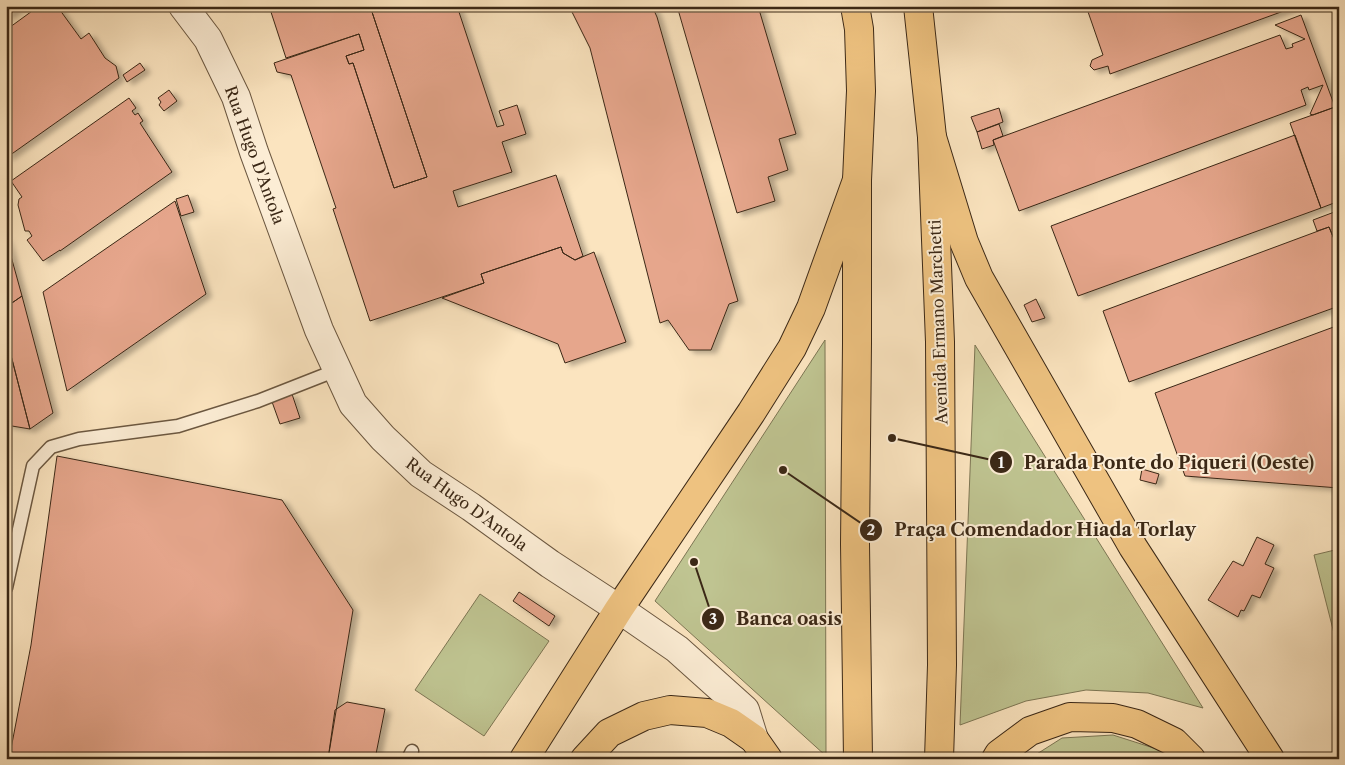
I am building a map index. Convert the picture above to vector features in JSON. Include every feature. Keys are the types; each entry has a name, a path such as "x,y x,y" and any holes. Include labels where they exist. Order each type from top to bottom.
{"main road":[{"path":"854,6 859,29 860,91 857,180 855,544 858,759"},
{"name":"Avenida Ermano Marchetti","path":"918,6 932,138 940,388 942,665 939,759"},
{"path":"932,138 964,242 979,278 1133,547 1270,759"},
{"path":"524,759 619,609 751,413 792,348 811,308 857,180"},
{"path":"585,759 609,733 644,716 670,710 706,713 731,723 761,749"},
{"path":"996,759 1030,731 1070,718 1113,718 1137,724 1174,742 1192,759"}],"street":[{"name":"Rua Hugo D'Antola","path":"183,6 208,39 236,96 254,152 315,321 353,404 383,438 421,474 677,649 745,710 761,749"}],"lane":[{"path":"6,588 33,466 50,447 79,439 178,426 265,398 337,370"}],"green space":[{"path":"825,340 826,756 655,601"},
{"path":"975,345 1203,708 1148,693 1086,690 1026,701 960,725"},
{"path":"1339,549 1339,653 1314,555"},
{"path":"480,594 549,641 484,736 415,690"},
{"path":"1113,735 1163,751 1169,759 1029,759 1062,738"}],"building":[{"path":"6,6 21,6 6,17"},
{"path":"39,6 57,6 81,39 89,33 105,58 116,66 119,78 6,158 6,30"},
{"path":"269,6 370,6 427,177 394,188 353,63 349,64 346,56 364,50 359,34 286,58"},
{"path":"370,6 457,6 497,127 504,125 499,111 517,105 526,134 502,142 512,172 453,191 458,207 556,175 583,256 575,260 563,253 561,247 481,274 484,283 370,321 333,209 336,208 291,75 277,72 274,63 359,34 364,50 346,56 349,64 353,63 394,188 427,177"},
{"path":"569,6 652,6 657,17 738,301 729,304 711,350 689,350 668,320 660,323 590,48"},
{"path":"677,6 758,6 796,134 779,139 788,170 768,177 775,201 737,213"},
{"path":"1086,6 1291,6 1292,8 1110,74 1108,66 1094,70 1090,66 1092,60 1103,55"},
{"path":"1301,15 1335,107 1313,115 1310,114 1323,85 1309,90 1308,87 1301,90 1306,105 1019,211 993,140 1280,35 1286,49 1293,47 1292,44 1305,39 1275,25"},
{"path":"140,63 145,70 127,82 123,75"},
{"path":"169,90 177,101 164,111 159,105 161,102 158,98"},
{"path":"129,98 136,108 132,111 135,115 138,113 143,121 140,123 172,172 43,261 27,240 32,236 29,231 25,231 18,205 19,199 22,197 11,181"},
{"path":"1335,107 1339,116 1339,211 1337,211 1334,203 1321,208 1290,123"},
{"path":"999,108 1003,122 977,132 971,117"},
{"path":"999,124 1003,136 993,140 994,145 982,149 977,132"},
{"path":"1295,135 1321,208 1078,296 1051,226"},
{"path":"188,195 194,212 181,216 176,199"},
{"path":"175,201 206,294 67,391 43,292"},
{"path":"1339,211 1339,251 1329,227 1317,231 1313,220"},
{"path":"1329,227 1339,251 1339,306 1129,382 1103,311"},
{"path":"6,238 22,296 6,307"},
{"path":"561,247 563,253 575,260 594,252 626,342 565,363 558,344 442,298 484,283 481,274"},
{"path":"22,296 53,413 30,429 6,336 6,307"},
{"path":"1036,299 1045,318 1032,322 1024,305"},
{"path":"1339,325 1339,488 1185,476 1155,393"},
{"path":"6,336 30,429 6,425"},
{"path":"292,394 300,418 280,424 271,399"},
{"path":"57,456 282,500 353,610 328,759 9,759 31,645"},
{"path":"1142,469 1159,474 1156,484 1140,480"},
{"path":"1257,537 1274,545 1265,564 1274,568 1260,598 1252,595 1244,611 1241,610 1238,617 1208,600 1233,561 1243,566"},
{"path":"519,592 555,616 549,626 513,601"},
{"path":"347,702 385,709 375,759 328,759 335,710"}],"place":[{"name":"Parada Ponte do Piqueri (Oeste)","path":"892,438"},
{"name":"Praça Comendador Hiada Torlay","path":"783,470"},
{"name":"Banca oasis","path":"694,562"}]}
